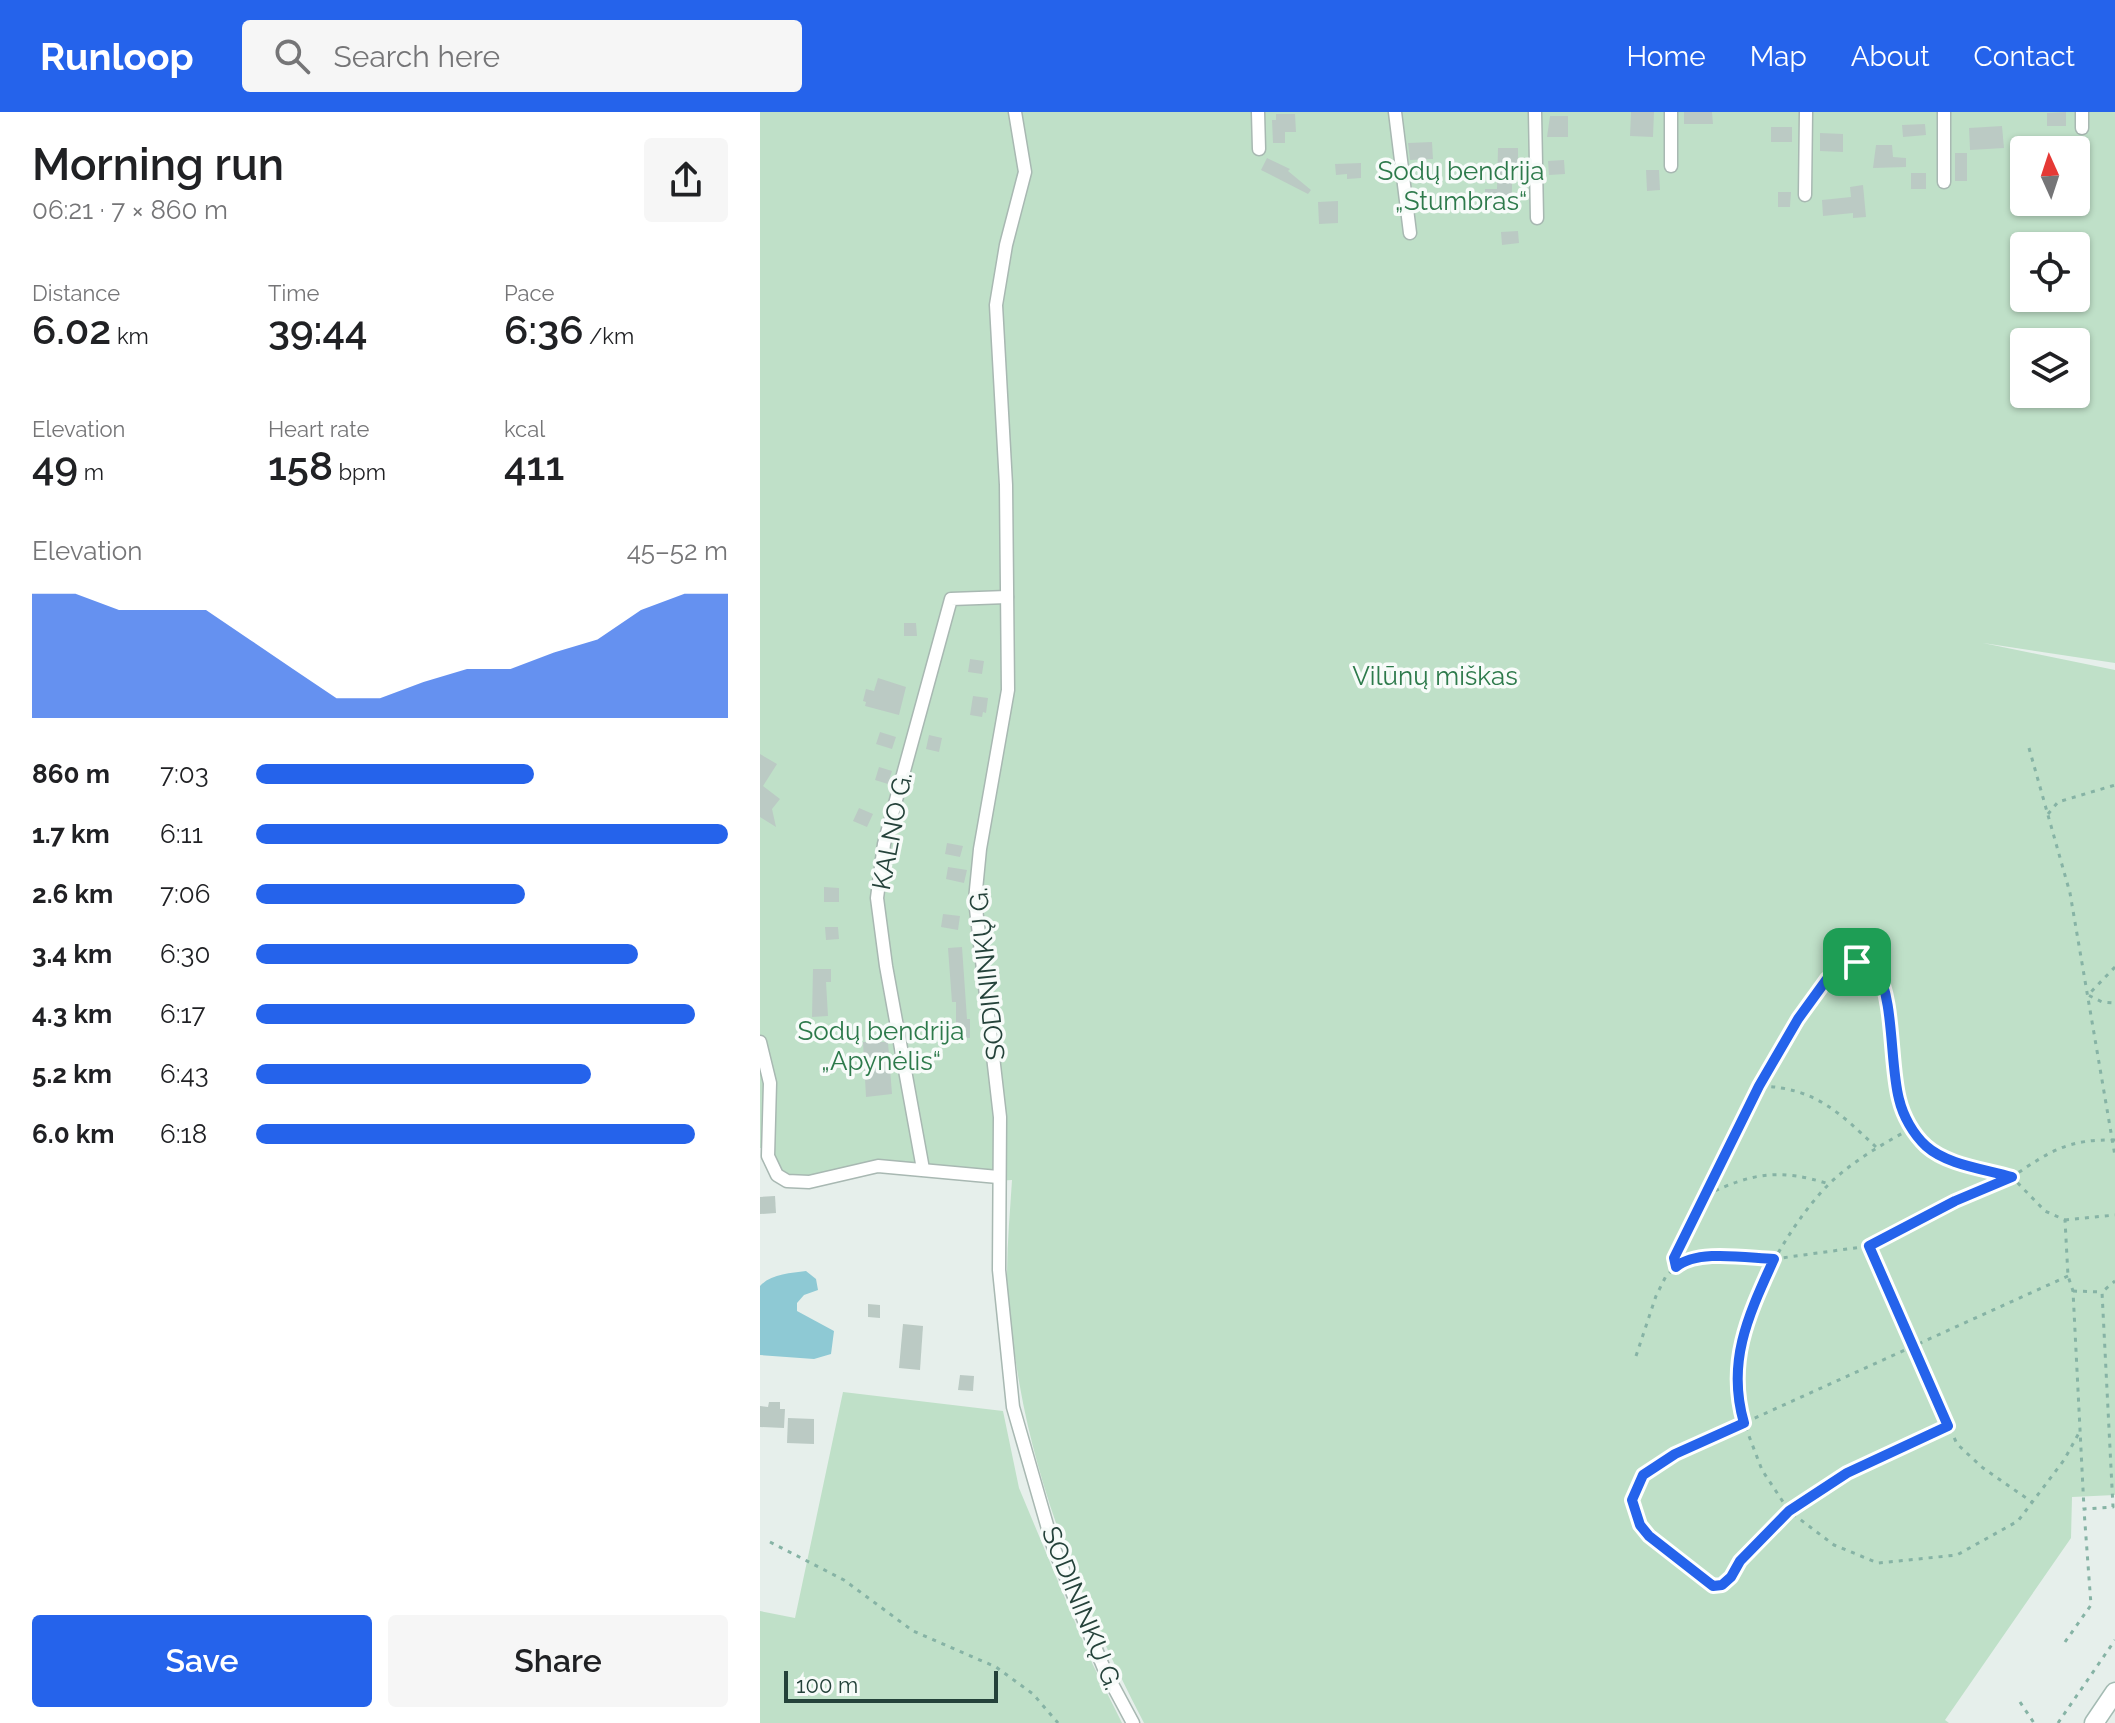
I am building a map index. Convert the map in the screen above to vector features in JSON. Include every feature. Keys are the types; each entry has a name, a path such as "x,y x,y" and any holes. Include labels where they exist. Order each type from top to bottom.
{"main road":[{"path":"2094,1723 2115,1692"}],"street":[{"name":"SODININKŲ G.","path":"1015,112 1025,172 1006,245 996,305 1006,485 1008,690 980,849 975,900 999,1102 999,1270 1013,1407 1053,1546 1105,1671 1133,1723"},
{"path":"1258,112 1259,149"},
{"path":"1395,112 1410,233"},
{"path":"1535,112 1537,218"},
{"path":"1671,112 1671,166"},
{"path":"1805,195 1806,112"},
{"path":"1944,112 1944,182"},
{"path":"2082,112 2082,128"},
{"name":"KALNO G.","path":"923,1169 886,966 877,898 879,873 884,844 951,599 1007,597"},
{"path":"760,1042 770,1083 768,1156 777,1175 787,1181 809,1182 878,1166 998,1177"}],"path":[{"path":"2029,748 2070,893 2115,1156"},
{"path":"2048,814 2058,802 2115,785"},
{"path":"1676,1267 1674,1258 1759,1086 1798,1019 1827,979 1857,962 1868,963 1878,973 1886,997 1899,1101 1911,1129 1928,1148 1948,1160 2012,1177 2045,1211 2065,1220 2115,1215"},
{"path":"2088,995 2115,967"},
{"path":"2088,995 2102,1002 2115,1003"},
{"path":"1759,1086 1814,1096 1877,1148"},
{"path":"1911,1129 1877,1148 1829,1184 1798,1219 1774,1259 1749,1314 1738,1365 1737,1398 1762,1470 1789,1511 1834,1545 1878,1563 1957,1555 2018,1521 2064,1460 2080,1431"},
{"path":"1636,1356 1656,1296 1666,1276 1682,1261 1702,1256 1774,1259 1869,1246 1955,1201 2012,1177 2047,1153 2075,1141 2114,1140"},
{"path":"1705,1196 1746,1177 1765,1174 1811,1178 1829,1184"},
{"path":"2065,1220 2068,1276 2073,1291 2091,1605 2065,1642"},
{"path":"1869,1246 1957,1444 1983,1468 2032,1502"},
{"path":"1948,1426 1847,1473 1789,1511 1740,1561 1722,1585 1713,1586 1649,1536 1640,1525 1632,1500 1643,1475 1675,1454 1915,1348 2068,1276"},
{"path":"2073,1291 2102,1292 2115,1281"},
{"path":"2084,1509 2114,1507 2102,1292"},
{"path":"2109,1422 2115,1422"},
{"path":"770,1542 844,1580 913,1631 996,1667 1033,1694 1058,1723"},
{"path":"2058,1723 2115,1640"},
{"path":"2020,1702 2034,1723"}],"green space":[{"name":"Vilūnų miškas","path":"760,112 2115,112 2115,663 1983,643 2115,670 2115,1495 2072,1497 2071,1538 1945,1720 1949,1723 1144,1723 1078,1582 1043,1484 1030,1434 1019,1384 1008,1291 1012,1180 883,1173 798,1186 770,1176 762,1148"},
{"path":"843,1392 1003,1411 1019,1488 1093,1665 1122,1723 760,1723 760,1611 795,1618"}],"water":[{"path":"806,1271 816,1279 818,1290 804,1295 797,1303 797,1311 834,1331 831,1354 814,1359 760,1355 760,1286 787,1273"}],"building":[{"path":"1631,112 1654,112 1653,137 1630,136"},
{"path":"1684,112 1712,112 1713,124 1684,124"},
{"path":"2066,112 2066,126 2047,126 2047,113"},
{"path":"1276,114 1295,114 1296,132 1285,132 1285,143 1273,143 1272,120 1276,120"},
{"path":"1550,116 1568,116 1568,137 1547,137"},
{"path":"1925,124 1926,135 1903,137 1902,125"},
{"path":"2002,126 2004,148 1970,150 1969,128"},
{"path":"1771,127 1792,127 1792,142 1771,142"},
{"path":"1820,133 1843,134 1843,152 1820,151"},
{"path":"1432,142 1433,159 1410,160 1408,143"},
{"path":"1876,145 1892,145 1893,157 1906,158 1906,167 1873,168"},
{"path":"1498,148 1518,148 1518,171 1512,171 1512,201 1485,204 1485,189 1497,189"},
{"path":"1955,153 1967,153 1967,181 1955,181"},
{"path":"1267,158 1290,169 1288,171 1311,190 1308,194 1261,170"},
{"path":"1564,160 1565,174 1549,175 1548,161"},
{"path":"1361,163 1361,178 1347,179 1347,174 1336,175 1335,164"},
{"path":"1646,170 1659,170 1660,190 1647,191"},
{"path":"1911,173 1926,173 1926,189 1911,189"},
{"path":"1863,185 1866,217 1853,218 1853,213 1823,216 1822,200 1851,197 1850,187"},
{"path":"1778,192 1791,192 1790,207 1778,207"},
{"path":"1338,201 1338,223 1319,224 1318,202"},
{"path":"1518,231 1519,243 1502,245 1501,232"},
{"path":"904,623 916,623 917,636 904,636"},
{"path":"970,659 984,661 982,674 968,672"},
{"path":"878,678 906,687 899,715 865,706 866,689 874,691"},
{"path":"973,696 988,698 986,713 983,712 982,717 970,715"},
{"path":"880,732 896,737 892,749 876,744"},
{"path":"929,735 942,738 939,752 926,749"},
{"path":"760,754 777,764 763,786 780,799 772,809 776,827 760,817"},
{"path":"879,767 892,771 888,784 875,780"},
{"path":"859,808 873,814 867,827 853,821"},
{"path":"947,843 963,846 960,857 945,854"},
{"path":"948,867 967,870 964,883 946,879"},
{"path":"824,887 839,888 839,902 824,902"},
{"path":"943,914 960,916 958,930 941,927"},
{"path":"825,927 838,927 839,939 826,940"},
{"path":"962,947 970,1038 956,1038 956,1002 952,1002 948,948"},
{"path":"813,969 831,969 831,982 826,982 828,1016 812,1017"},
{"path":"863,1042 888,1042 892,1094 866,1097"},
{"path":"775,1196 776,1213 760,1214 760,1197"},
{"path":"868,1304 880,1305 880,1318 868,1317"},
{"path":"903,1324 923,1326 920,1370 899,1368"},
{"path":"960,1375 974,1376 973,1391 958,1390"},
{"path":"769,1402 780,1402 780,1409 785,1409 784,1428 760,1427 760,1406 768,1407"},
{"path":"788,1418 814,1419 814,1444 787,1443"}],"route":[{"path":"1857,962 1868,963 1878,973 1886,997 1899,1101 1911,1129 1928,1148 1948,1160 2012,1177 1955,1201 1869,1246 1948,1426 1847,1473 1789,1511 1740,1561 1731,1577 1722,1585 1713,1586 1649,1536 1640,1525 1632,1500 1643,1475 1675,1454 1744,1423 1737,1398 1738,1365 1749,1314 1774,1259 1702,1256 1682,1261 1676,1267 1674,1258 1759,1086 1798,1019 1827,979 1857,962"}],"park label":[{"name":"Sodų bendrija „Stumbras“","path":"1461,186"},
{"name":"Sodų bendrija „Apynėlis“","path":"881,1046"}]}
